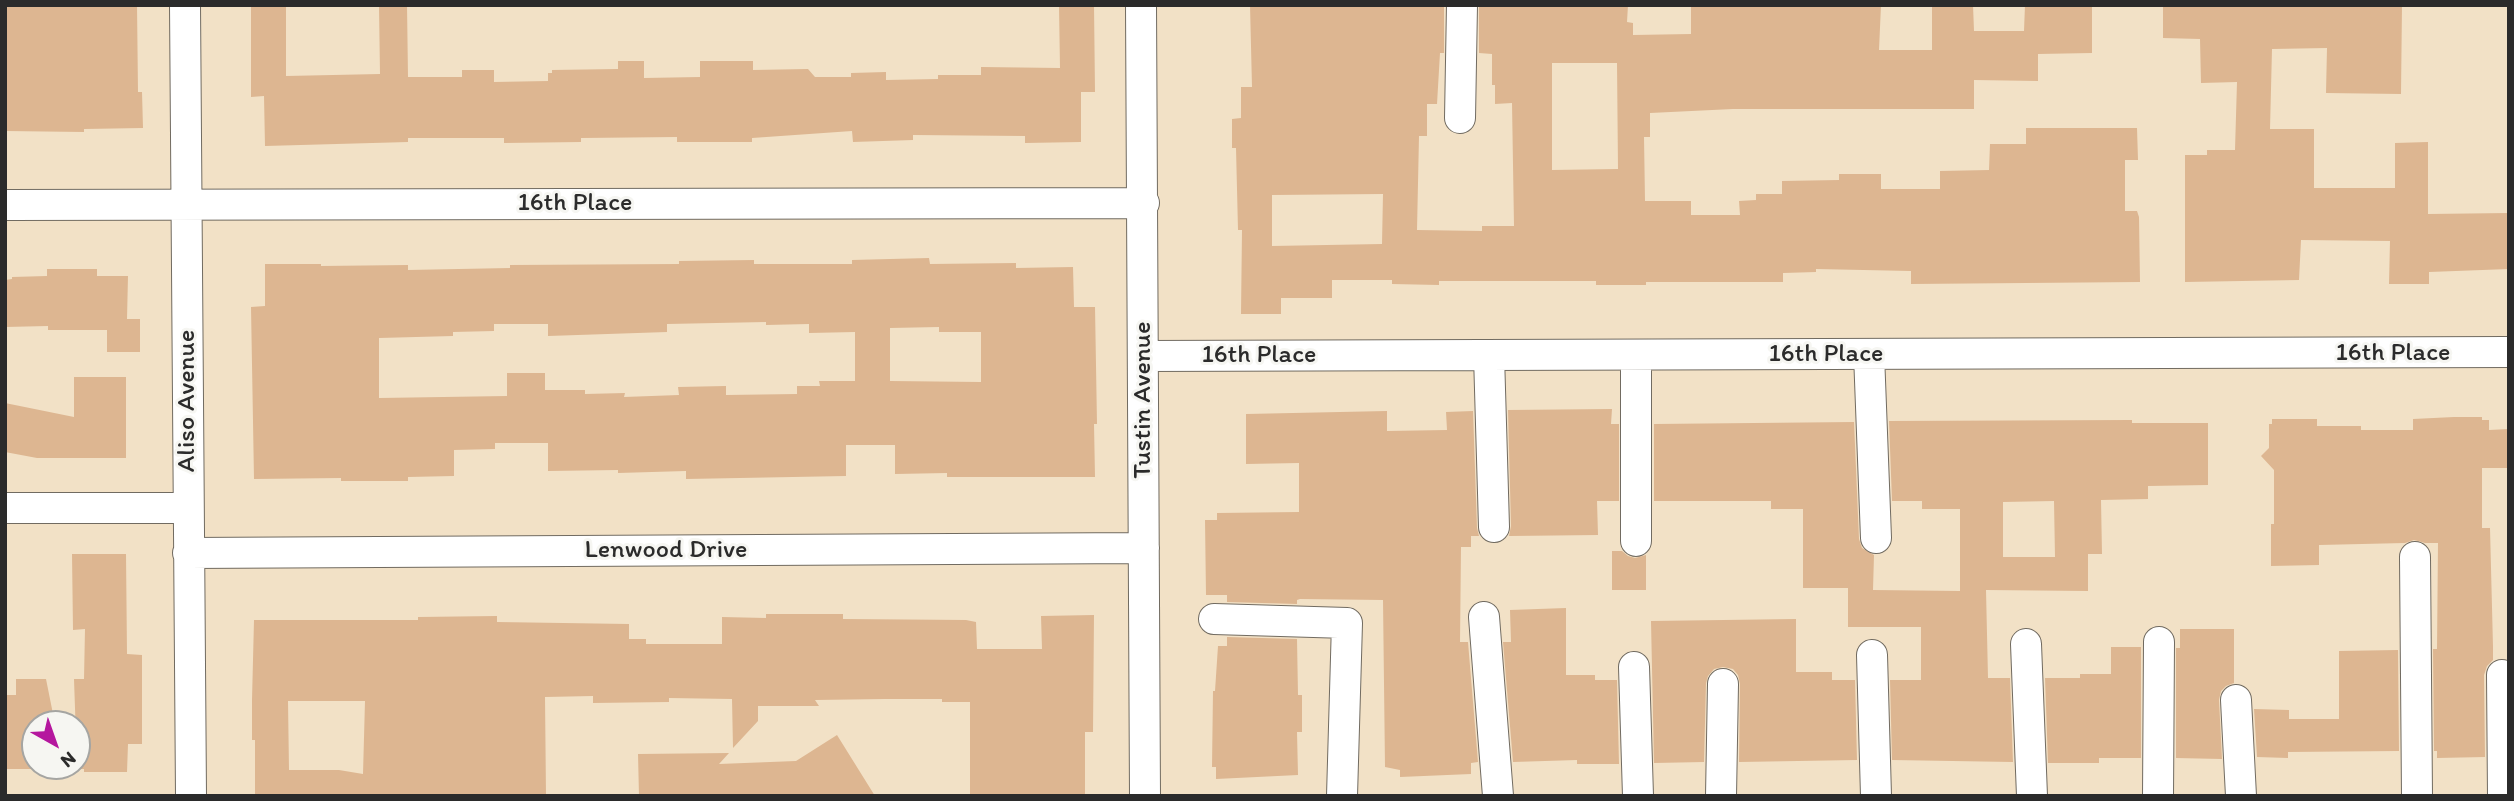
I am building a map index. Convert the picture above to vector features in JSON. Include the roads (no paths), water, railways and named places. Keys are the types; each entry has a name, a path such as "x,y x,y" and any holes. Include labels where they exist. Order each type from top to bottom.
{"street":[{"name":"Aliso Avenue","path":"186,5 191,796"},
{"name":"Tustin Avenue","path":"1142,5 1146,796"},
{"path":"1460,118 1462,5"},
{"name":"16th Place","path":"5,205 1144,203"},
{"name":"16th Place","path":"1143,356 2509,352"},
{"path":"1869,354 1876,538"},
{"path":"1489,355 1494,527"},
{"path":"1636,355 1636,541"},
{"path":"5,508 188,508"},
{"name":"Lenwood Drive","path":"188,553 1144,548"},
{"path":"2416,557 2417,796"},
{"path":"1484,617 1498,796"},
{"path":"1214,619 1346,623 1342,796"},
{"path":"2158,796 2159,642"},
{"path":"2026,644 2032,796"},
{"path":"1872,655 1876,796"},
{"path":"1634,667 1638,796"},
{"path":"2502,675 2503,796"},
{"path":"1721,796 1723,684"},
{"path":"2236,700 2241,796"}]}
